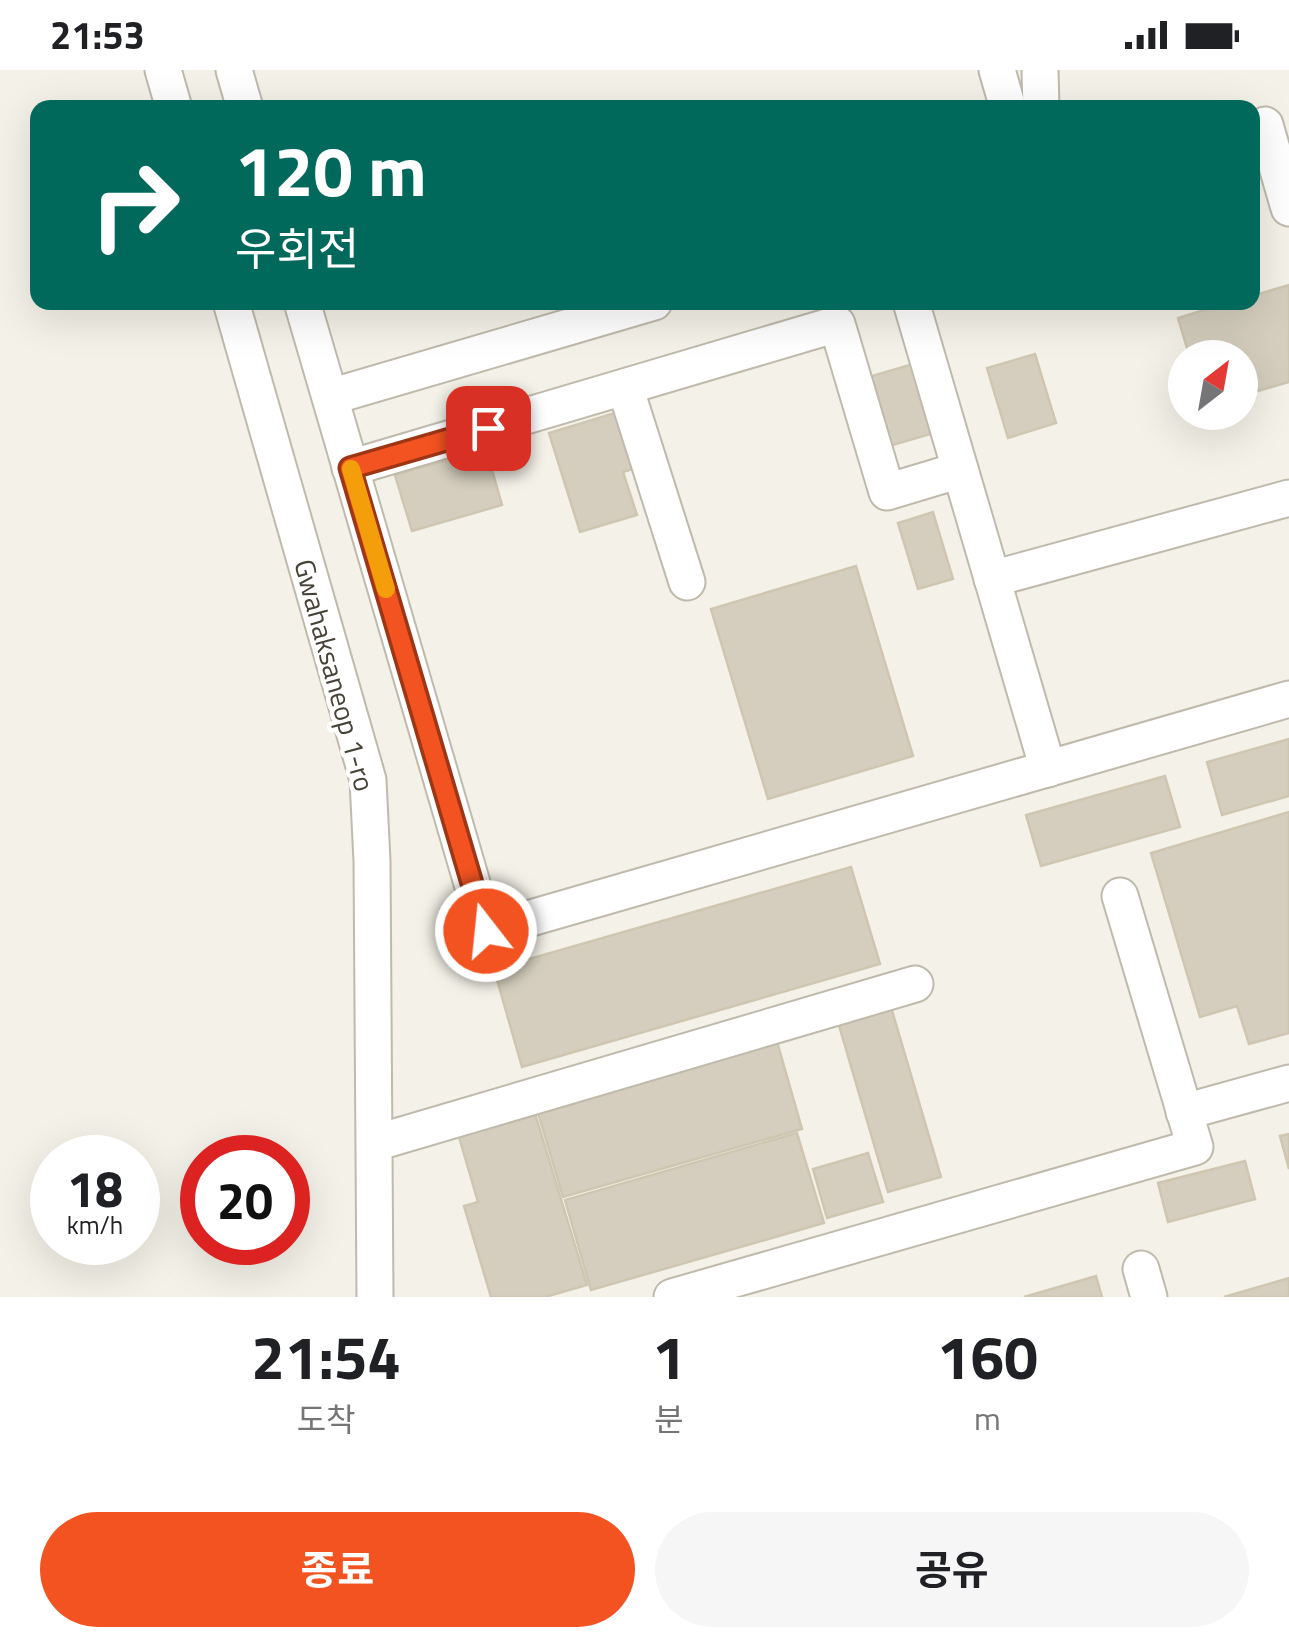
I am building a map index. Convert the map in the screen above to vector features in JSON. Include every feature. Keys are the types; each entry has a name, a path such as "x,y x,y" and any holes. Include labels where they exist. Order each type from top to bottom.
{"street":[{"path":"163,70 172,100"},
{"path":"234,70 243,100"},
{"path":"997,70 1006,100"},
{"path":"1040,70 1041,100"},
{"path":"1269,124 1289,208"},
{"name":"Gwahaksaneop 1-ro","path":"233,310 368,780 376,1297"},
{"path":"304,310 486,931 1289,699"},
{"path":"330,397 627,310"},
{"path":"913,310 1048,769"},
{"path":"350,468 836,324 887,492 960,470"},
{"path":"626,387 687,582"},
{"path":"992,579 1289,498"},
{"path":"672,1297 1195,1147 1120,896"},
{"path":"375,1142 915,984"},
{"path":"1184,1112 1289,1084"}],"building":[{"path":"1289,285 1289,382 1258,391 1258,340 1185,340 1178,318 1204,310 1260,310 1260,294"},
{"path":"1035,354 1056,423 1008,438 987,368"},
{"path":"913,364 934,433 886,447 865,378"},
{"path":"618,412 636,468 623,472 637,515 580,532 549,433"},
{"path":"486,449 502,505 412,531 395,475"},
{"path":"933,512 953,579 918,589 898,523"},
{"path":"856,566 913,756 768,799 711,609"},
{"path":"1289,739 1289,796 1222,815 1207,762"},
{"path":"1165,776 1180,827 1041,866 1026,815"},
{"path":"1289,812 1289,1033 1249,1044 1237,1006 1200,1017 1151,853"},
{"path":"851,867 880,964 522,1067 494,969"},
{"path":"891,1007 941,1177 888,1192 838,1022"},
{"path":"776,1038 802,1129 563,1197 536,1106"},
{"path":"533,1107 587,1285 545,1297 491,1297 464,1206 478,1202 457,1130"},
{"path":"797,1133 824,1223 591,1290 565,1200"},
{"path":"1289,1134 1289,1169 1280,1136"},
{"path":"868,1153 883,1202 827,1218 813,1169"},
{"path":"1245,1161 1255,1199 1168,1222 1158,1183"},
{"path":"1096,1276 1102,1297 1024,1297"},
{"path":"1289,1278 1289,1297 1224,1297"}],"slow traffic":[{"path":"351,469 386,589"}],"route":[{"path":"486,931 350,468 488,428"}]}
